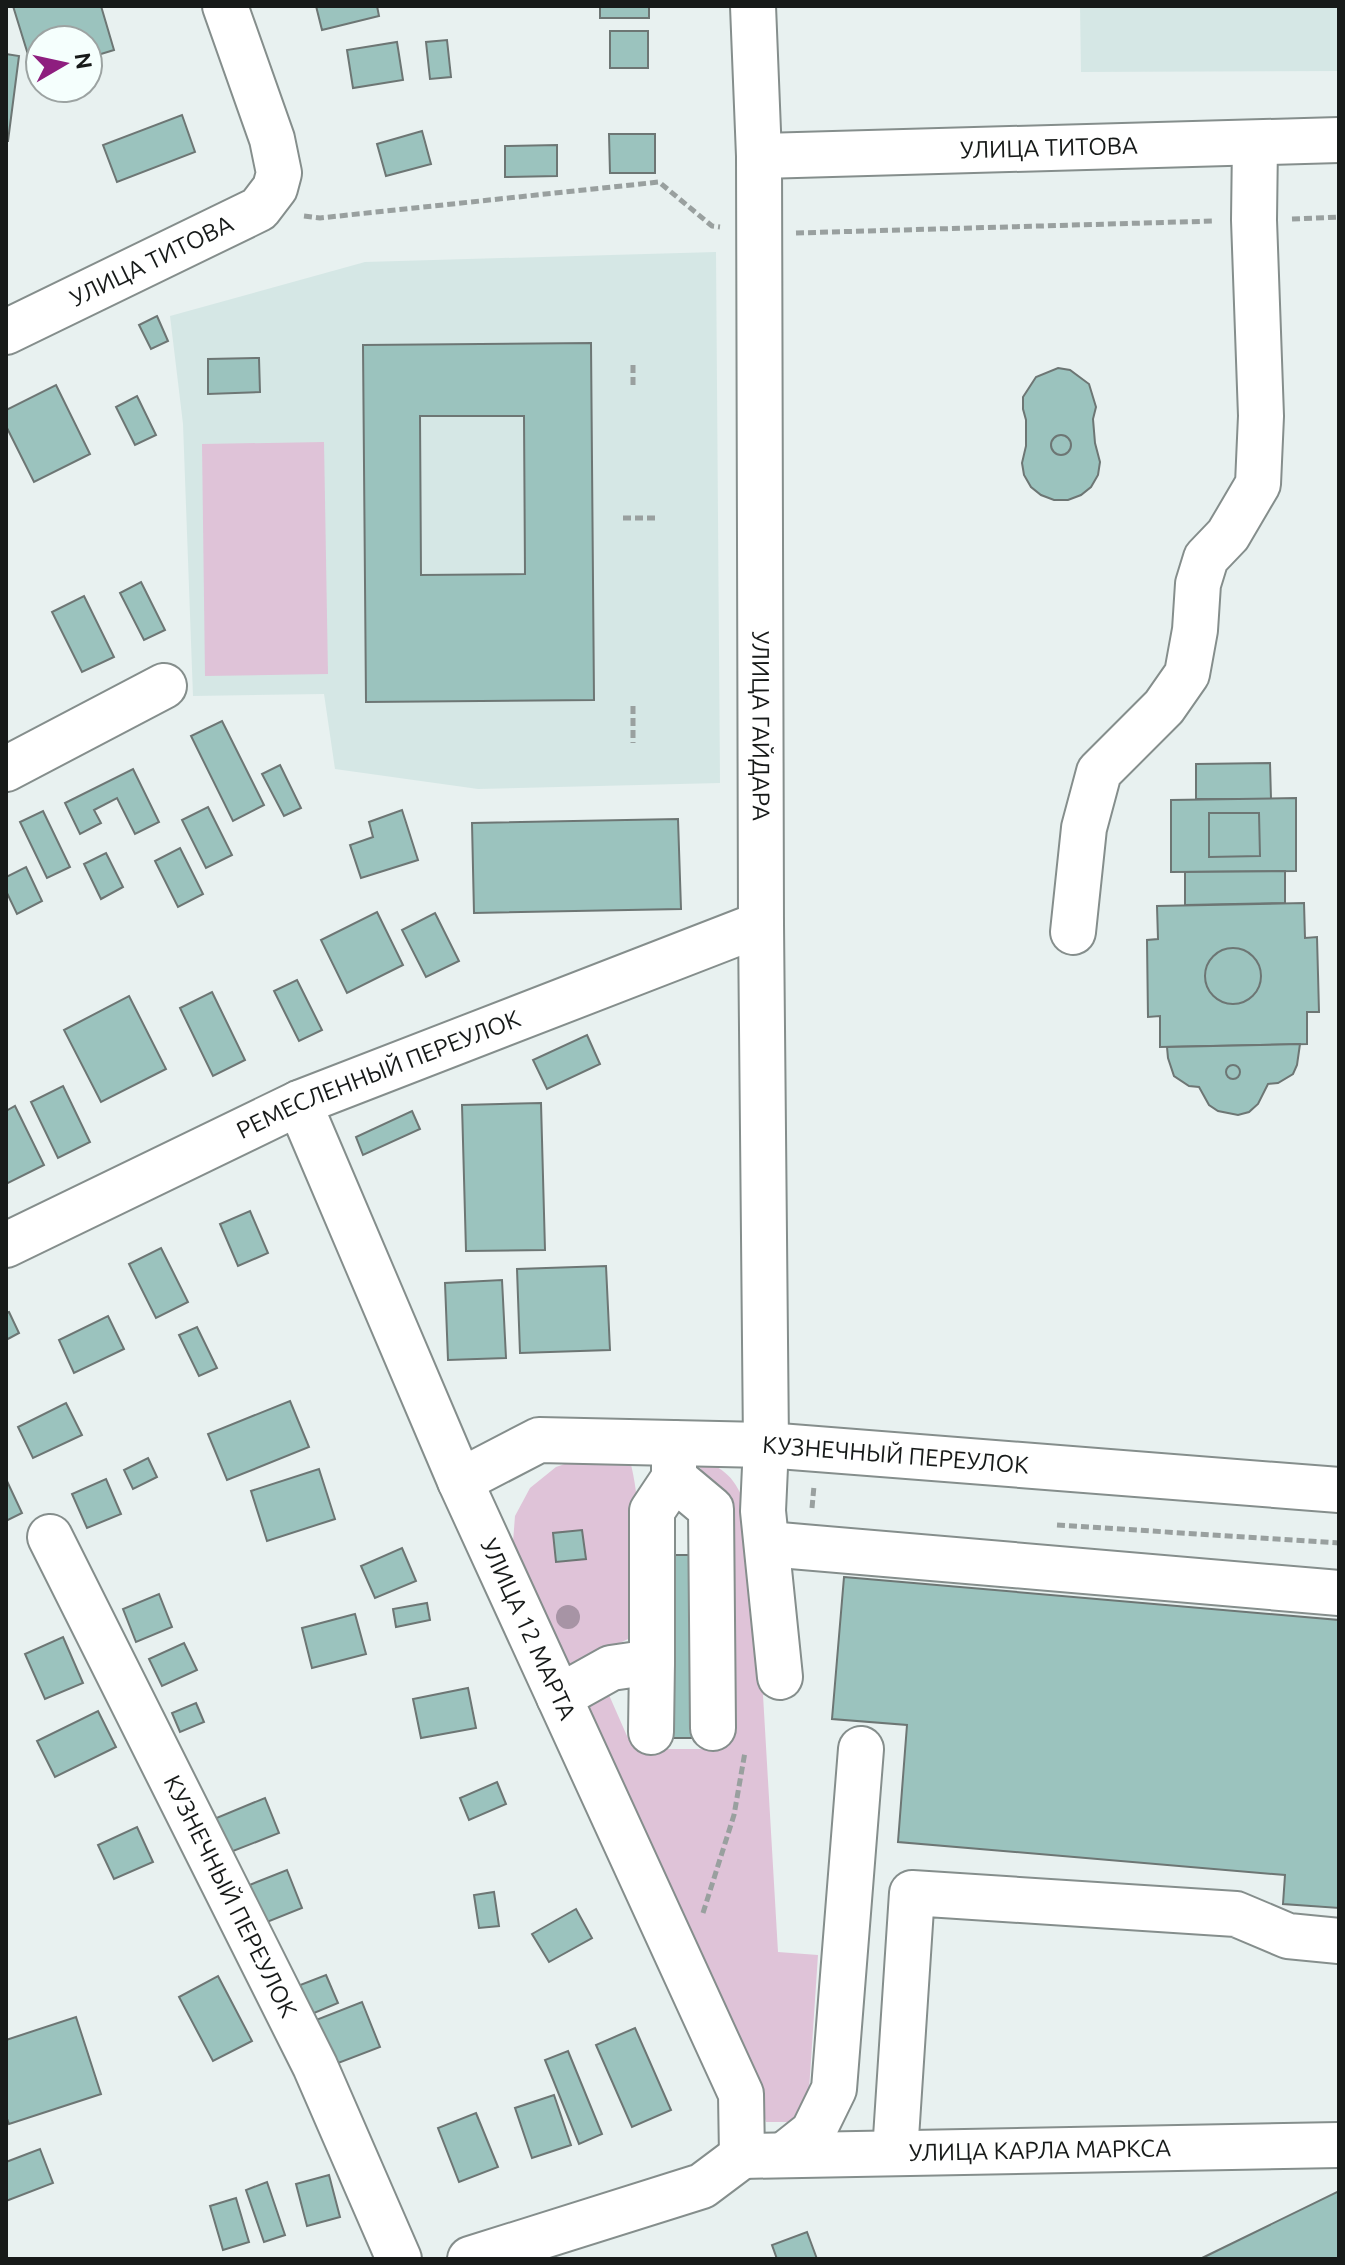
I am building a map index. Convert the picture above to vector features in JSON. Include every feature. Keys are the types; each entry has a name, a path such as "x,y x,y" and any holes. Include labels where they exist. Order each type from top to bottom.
{"street":[{"path":"225,6 272,139 269,191"},
{"name":"УЛИЦА ГАЙДАРА","path":"753,6 759,156 766,1445 763,1511 780,1677"},
{"name":"УЛИЦА ТИТОВА","path":"759,156 1339,140"},
{"path":"1073,932 1084,828 1099,772 1164,707 1187,674 1195,630 1198,584 1206,558 1228,535 1258,484 1261,416 1254,220 1255,143"},
{"name":"УЛИЦА ТИТОВА","path":"6,332 269,191"},
{"path":"6,769 164,686"},
{"name":"РЕМЕСЛЕННЫЙ ПЕРЕУЛОК","path":"6,1245 299,1103 761,924"},
{"name":"УЛИЦА 12 МАРТА","path":"299,1103 460,1481 741,2094 763,2155"},
{"name":"КУЗНЕЧНЫЙ ПЕРЕУЛОК","path":"460,1481 539,1440 674,1460 766,1445 1339,1490"},
{"path":"651,1732 652,1511 674,1460 711,1509 713,1728"},
{"name":"КУЗНЕЧНЫЙ ПЕРЕУЛОК","path":"50,1537 315,2066 399,2259"},
{"path":"768,1544 1339,1593"},
{"path":"559,1697 611,1668 652,1662"},
{"path":"470,2259 702,2186 813,2132 834,2089 861,1749"},
{"path":"895,2153 912,1893 1236,1914 1288,1936 1339,1941"},
{"name":"УЛИЦА КАРЛА МАРКСА","path":"763,2155 1339,2145"}],"path":[{"path":"269,191 320,218 659,182 712,226 759,233 1339,217"},
{"path":"633,365 633,389"},
{"path":"623,518 657,518"},
{"path":"633,706 633,743"}],"shaded area":[{"path":"1080,6 1339,6 1339,71 1081,72"},
{"path":"716,252 720,783 478,789 335,769 324,694 193,696 183,424 170,316 365,262"},
{"path":"324,442 328,674 205,676 202,444"},
{"path":"585,1457 629,1457 638,1523 634,1636 564,1671 512,1555 515,1516 530,1488 556,1467"},
{"path":"693,1457 714,1465 728,1475 747,1509 763,1695 778,1952 818,1955 808,2105 794,2122 766,2122 755,2086 582,1706 609,1695 627,1736 639,1749 723,1749 722,1533 706,1477"}],"building":[{"path":"13,6 101,6 114,50 104,53 104,24 24,24 24,42"},
{"path":"316,6 377,6 379,16 322,30"},
{"path":"600,6 649,6 649,18 600,18"},
{"path":"610,31 648,31 648,68 610,68"},
{"path":"447,40 451,77 430,79 426,42"},
{"path":"397,42 403,80 353,88 347,50"},
{"path":"6,54 19,56 8,141 6,141"},
{"path":"182,115 195,152 117,182 103,145"},
{"path":"422,131 431,164 386,176 377,144"},
{"path":"609,134 655,134 655,173 610,173"},
{"path":"557,145 557,176 505,177 505,146"},
{"path":"157,316 168,341 151,349 139,325"},
{"path":"591,343 594,700 366,702 363,345","holes":["420,416 524,416 525,574 421,575"]},
{"path":"259,358 260,392 208,394 208,359"},
{"path":"1058,368 1070,370 1089,384 1096,407 1093,419 1100,462 1098,475 1091,487 1068,500 1054,500 1031,487 1022,463 1026,446 1023,397 1036,377"},
{"path":"56,385 90,454 34,482 6,426 6,410"},
{"path":"137,396 156,435 135,445 116,407"},
{"path":"1061,435 1068,438 1071,445 1068,452 1061,455 1054,452 1051,445 1054,438"},
{"path":"141,582 165,630 144,640 120,593"},
{"path":"84,596 114,657 82,672 52,612"},
{"path":"222,721 264,805 233,821 191,736"},
{"path":"1270,763 1271,799 1196,799 1196,764"},
{"path":"280,765 301,808 284,816 262,774"},
{"path":"133,769 159,822 135,834 117,798 94,810 101,823 80,834 65,803"},
{"path":"1296,798 1296,871 1171,872 1171,800"},
{"path":"208,807 232,855 206,868 182,820"},
{"path":"402,810 418,860 361,878 350,845 373,837 369,822"},
{"path":"43,811 70,867 47,878 20,822"},
{"path":"1209,813 1259,813 1260,856 1209,857"},
{"path":"678,819 681,909 474,913 472,823"},
{"path":"180,848 203,894 178,907 155,861"},
{"path":"106,853 123,887 101,899 84,864"},
{"path":"26,867 42,901 17,914 6,891 6,877"},
{"path":"1285,871 1285,903 1185,905 1185,872"},
{"path":"1304,903 1305,938 1317,937 1319,1012 1307,1012 1307,1044 1160,1047 1160,1016 1148,1017 1147,940 1158,939 1157,906"},
{"path":"377,912 403,965 347,993 321,940"},
{"path":"435,913 459,961 426,977 402,930"},
{"path":"1233,948 1253,956 1261,976 1253,996 1233,1004 1213,996 1205,976 1213,956"},
{"path":"297,980 322,1030 299,1041 274,991"},
{"path":"212,992 245,1060 213,1076 180,1008"},
{"path":"129,996 166,1069 101,1102 64,1030"},
{"path":"587,1035 600,1064 547,1089 533,1060"},
{"path":"1300,1044 1293,1074 1278,1083 1268,1084 1258,1104 1249,1112 1238,1115 1218,1111 1209,1105 1199,1087 1189,1086 1174,1076 1167,1047"},
{"path":"1233,1065 1240,1072 1233,1079 1226,1072"},
{"path":"63,1086 90,1142 58,1158 31,1102"},
{"path":"541,1103 545,1250 466,1251 462,1105"},
{"path":"15,1106 44,1165 6,1184 6,1111"},
{"path":"412,1111 420,1129 363,1155 356,1137"},
{"path":"250,1211 268,1253 238,1266 220,1224"},
{"path":"161,1248 188,1302 156,1318 129,1264"},
{"path":"606,1266 610,1350 520,1353 517,1269"},
{"path":"502,1280 506,1358 448,1360 445,1283"},
{"path":"9,1312 19,1333 6,1340 6,1313"},
{"path":"108,1316 124,1349 74,1373 59,1340"},
{"path":"197,1327 217,1368 199,1376 179,1335"},
{"path":"290,1401 309,1447 227,1480 208,1434"},
{"path":"66,1403 82,1435 33,1458 18,1427"},
{"path":"148,1458 157,1477 133,1489 124,1470"},
{"path":"319,1469 335,1519 267,1541 251,1491"},
{"path":"6,1479 22,1513 6,1521"},
{"path":"106,1479 121,1514 87,1528 72,1494"},
{"path":"582,1530 586,1559 556,1562 553,1533"},
{"path":"402,1548 416,1581 375,1598 361,1566"},
{"path":"666,1555 698,1555 698,1738 666,1738"},
{"path":"844,1577 1339,1620 1339,1908 1283,1904 1285,1875 898,1842 907,1725 832,1719"},
{"path":"159,1594 172,1627 136,1642 123,1609"},
{"path":"427,1603 430,1620 396,1627 393,1609"},
{"path":"355,1614 366,1654 312,1668 302,1628"},
{"path":"63,1637 83,1683 45,1699 25,1654"},
{"path":"184,1643 197,1670 162,1686 149,1659"},
{"path":"468,1688 476,1728 421,1738 413,1699"},
{"path":"196,1703 204,1722 180,1732 172,1713"},
{"path":"98,1711 116,1747 55,1777 37,1741"},
{"path":"497,1782 506,1804 469,1820 460,1798"},
{"path":"265,1798 279,1833 228,1853 214,1819"},
{"path":"137,1827 153,1862 114,1879 98,1845"},
{"path":"287,1870 302,1908 262,1924 247,1886"},
{"path":"494,1892 499,1926 479,1928 474,1895"},
{"path":"576,1909 592,1938 549,1962 532,1934"},
{"path":"326,1975 338,2003 307,2016 295,1987"},
{"path":"218,1976 252,2041 213,2061 179,1997"},
{"path":"362,2002 380,2047 333,2065 316,2020"},
{"path":"76,2017 101,2094 9,2124 6,2116 6,2040"},
{"path":"635,2028 671,2110 632,2127 596,2045"},
{"path":"568,2051 602,2134 579,2144 545,2060"},
{"path":"554,2095 571,2145 532,2158 515,2108"},
{"path":"476,2113 498,2167 459,2182 438,2128"},
{"path":"40,2149 53,2183 6,2201 6,2162"},
{"path":"329,2175 340,2217 307,2226 296,2184"},
{"path":"267,2182 285,2235 264,2242 246,2190"},
{"path":"1339,2191 1339,2259 1200,2259"},
{"path":"236,2198 249,2242 223,2250 210,2206"},
{"path":"807,2232 817,2259 777,2259 772,2245"}]}
